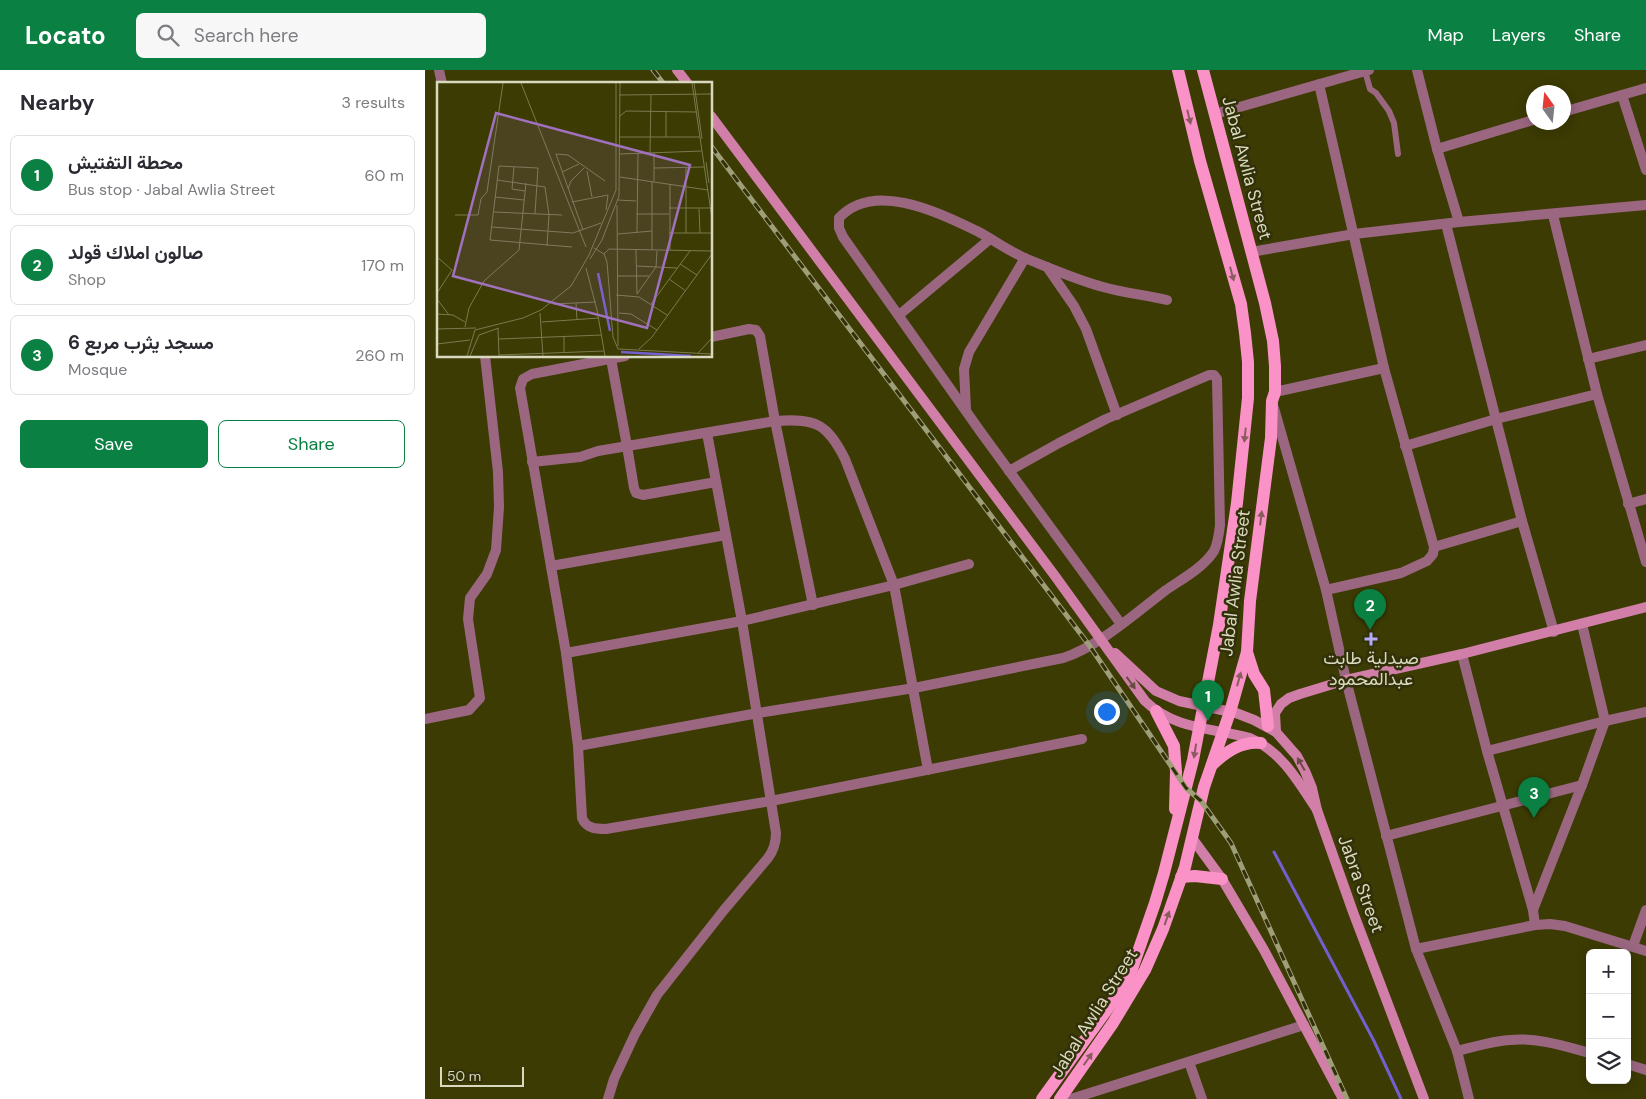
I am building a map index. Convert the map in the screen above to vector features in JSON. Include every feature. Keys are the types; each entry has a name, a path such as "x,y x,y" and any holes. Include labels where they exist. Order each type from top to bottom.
{"main road":[{"name":"Jabal Awlia Street","path":"1042,1099 1119,993 1132,969 1164,873 1193,760 1219,625 1230,551 1245,432 1248,398 1248,362 1241,304 1200,161 1177,70"},
{"name":"Jabal Awlia Street","path":"1060,1099 1113,1023 1145,970 1163,929 1181,877 1210,767 1224,733 1247,652 1250,601 1271,438 1275,366 1273,341 1265,303 1203,70"},
{"path":"1247,652 1254,674 1264,690 1272,729"},
{"path":"1156,711 1174,746 1176,799 1171,845"},
{"path":"1210,767 1223,755 1236,747 1251,742 1261,743"},
{"path":"1181,877 1195,876 1222,879"}],"street":[{"path":"677,70 686,82"},
{"path":"1417,70 1437,149 1459,222"},
{"path":"1215,114 1367,71"},
{"path":"1319,84 1384,368 1434,547 1433,554 1427,562 1401,573 1326,590"},
{"path":"1571,110 1646,88"},
{"path":"1622,95 1646,170"},
{"path":"713,119 1102,641 1135,689 1156,711 1171,720 1250,738 1261,743 1273,751 1285,763 1317,810"},
{"path":"1437,149 1526,122"},
{"path":"1121,624 1009,471 843,237 839,228 839,218 856,204 869,200 908,203 978,232 1025,258 1079,280 1105,288 1167,300"},
{"path":"1251,252 1354,234 1459,222 1646,205"},
{"path":"1553,214 1597,394 1646,562"},
{"path":"1446,224 1496,419 1554,632"},
{"path":"899,315 990,239"},
{"path":"967,412 964,369 969,352 1025,258"},
{"path":"1047,267 1074,306 1086,329 1117,415"},
{"path":"713,337 749,329 756,330 760,336 775,421 813,605"},
{"path":"1588,358 1646,345"},
{"path":"425,719 469,710 480,698 469,619 470,598 487,574 496,550 499,507 498,472 485,358"},
{"path":"616,358 532,374 523,379 520,388 566,653 578,746 581,818 583,823 596,829 606,829 771,800 1082,739"},
{"path":"611,359 636,493 643,495 716,482"},
{"path":"1384,368 1273,397 1326,590 1416,950 1457,1051 1469,1099"},
{"path":"578,746 758,713 914,688 1063,658 1102,641 1121,624 1201,565 1214,551 1219,538 1220,525 1217,379 1214,375 1209,375 1117,415 1059,443 1009,471"},
{"path":"1405,446 1496,419 1597,394"},
{"path":"532,462 580,457 597,451 775,421 798,419 813,422 824,430 836,442 845,459 894,585 928,770"},
{"path":"608,1099 614,1079 635,1034 657,995 719,916 768,858 773,850 776,832 758,713 707,433"},
{"path":"1628,504 1646,499"},
{"path":"1434,547 1523,521"},
{"path":"551,566 726,535"},
{"path":"566,653 742,621 894,585 969,564"},
{"path":"1272,729 1275,713 1281,704 1289,698 1300,694 1347,680 1554,632 1646,607"},
{"path":"1533,910 1605,721 1582,624"},
{"name":"Jabra Street","path":"1102,641 1156,691 1179,701 1230,712 1254,720 1272,729 1297,756 1312,788 1317,810 1353,912 1424,1099"},
{"path":"1462,654 1487,752 1533,910 1535,925"},
{"path":"1487,752 1646,712"},
{"path":"1387,836 1582,785"},
{"path":"1192,838 1222,879 1265,950 1343,1099"},
{"path":"1633,946 1646,910"},
{"path":"1416,950 1535,925 1550,924 1565,926 1646,951"},
{"path":"1071,1099 1304,1024"},
{"path":"1457,1051 1512,1039 1540,1041 1586,1052"},
{"path":"1189,1062 1202,1099"},
{"path":"1631,1065 1646,1070"}],"lane":[{"path":"1367,71 1370,89 1381,99 1392,117 1398,154"}],"waterway":[{"path":"1274,852 1374,1041 1401,1099"}],"railway":[{"path":"653,70 662,82"},
{"path":"713,149 1089,645 1186,788 1201,801 1231,843 1347,1099"}],"place":[{"name":"صالون املاك قولد","path":"1370,630"},
{"name":"صيدلية طابت عبدالمحمود","path":"1371,639"},
{"name":"محطة التفتيش","path":"1208,721"},
{"name":"مسجد يثرب مربع 6","path":"1534,818"}]}
